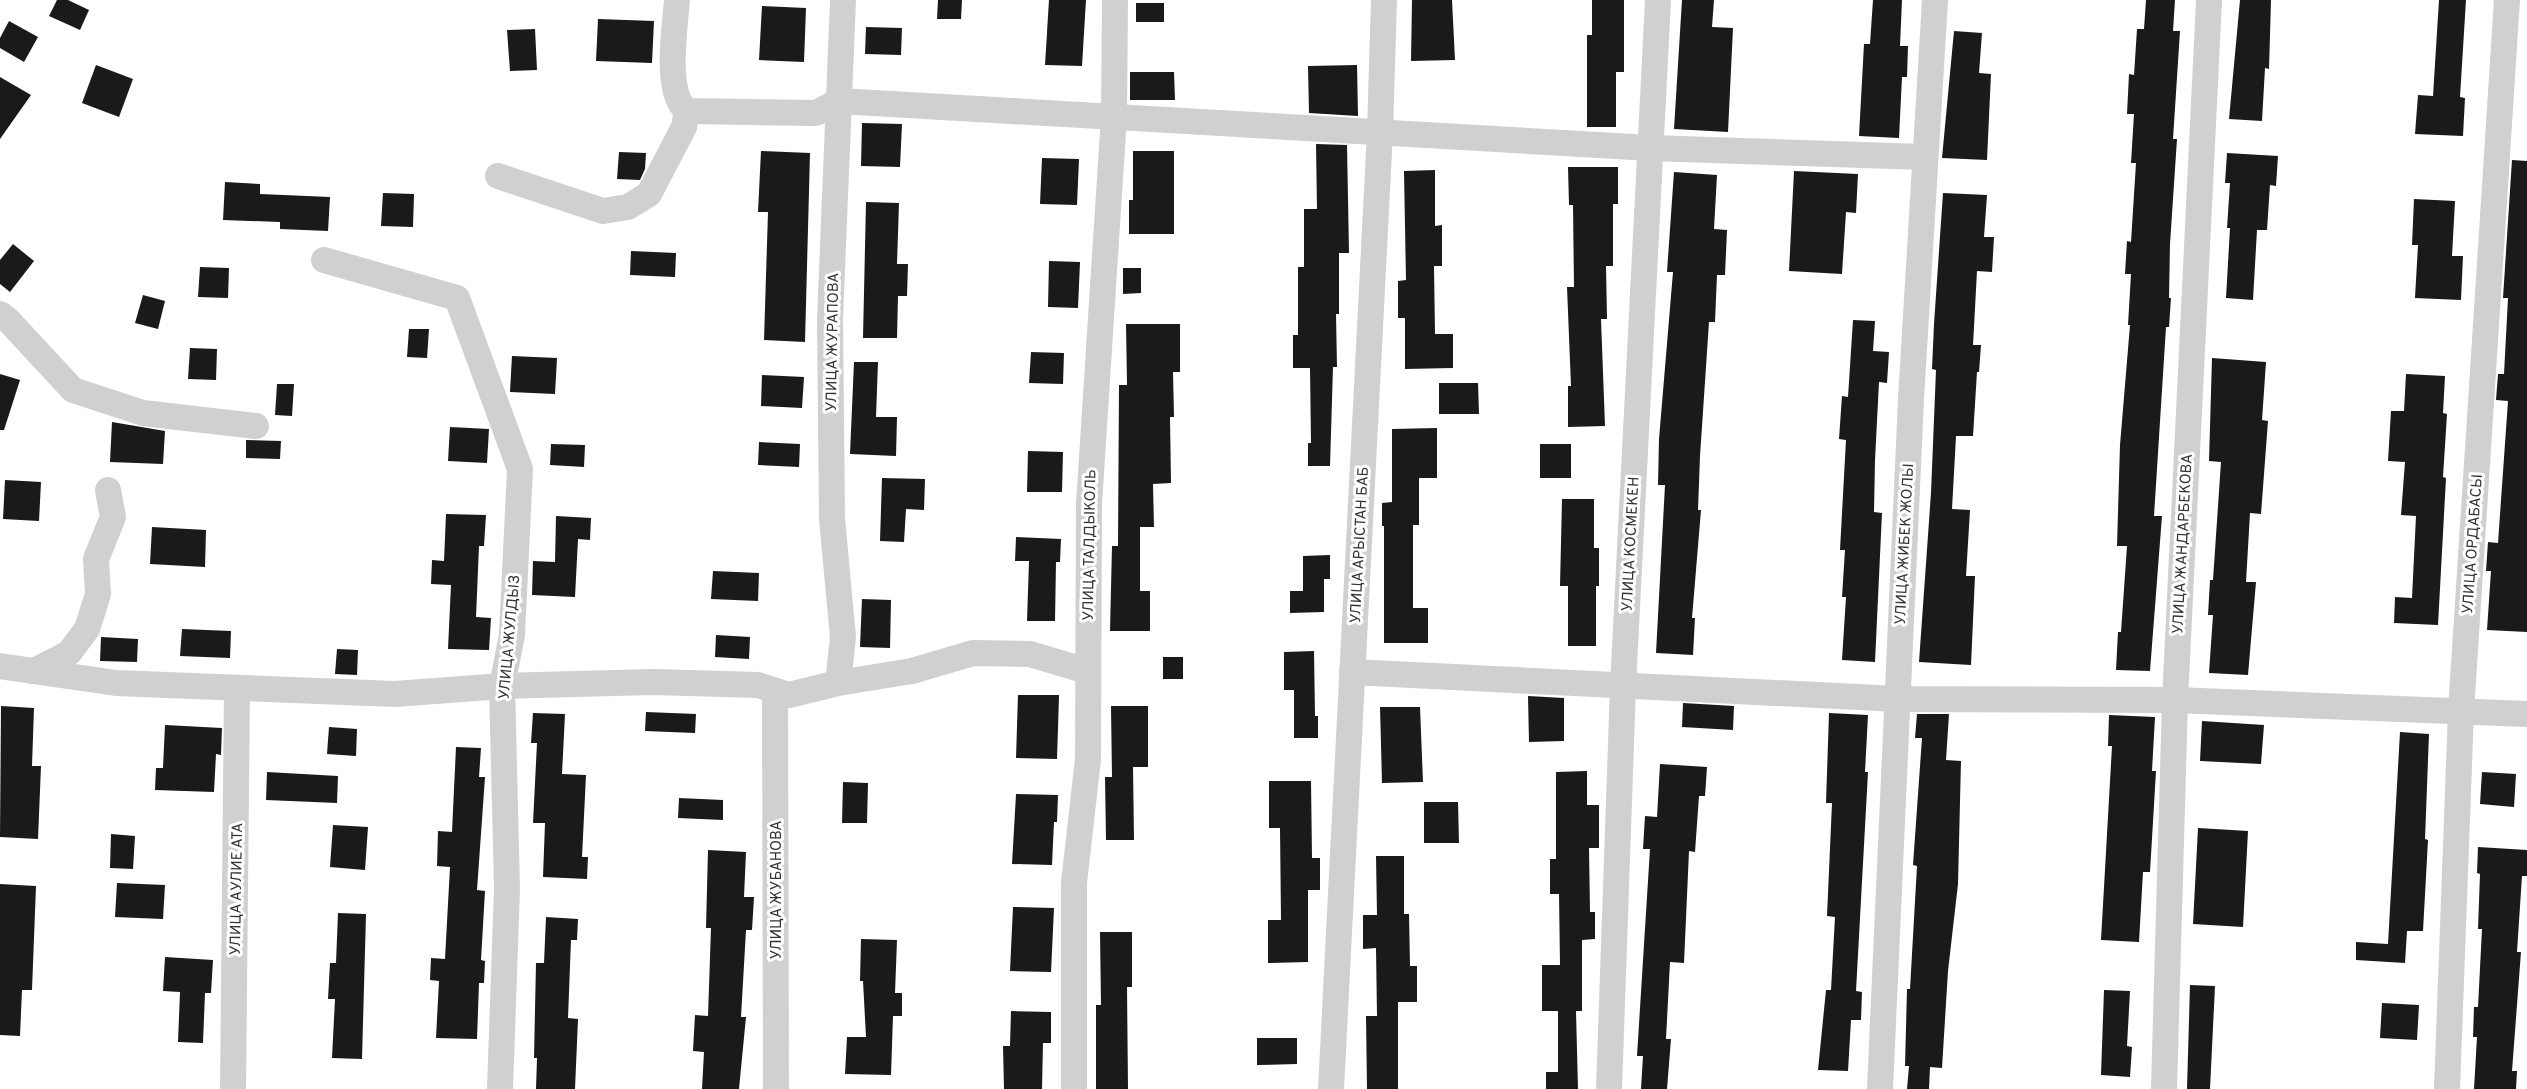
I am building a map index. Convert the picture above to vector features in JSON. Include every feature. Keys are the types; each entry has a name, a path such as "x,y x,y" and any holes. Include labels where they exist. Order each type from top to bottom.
{"street":[{"path":"677,0 673,46 675,96 679,105 687,111 816,113 839,101 1650,148 1925,157"},
{"name":"УЛИЦА ЖУРАПОВА","path":"838,683 843,637 832,519 830,320 843,0"},
{"name":"УЛИЦА ТАЛДЫКОЛЬ","path":"1074,1089 1074,883 1088,759 1089,504 1114,116 1115,0"},
{"name":"УЛИЦА АРЫСТАН БАБ","path":"1331,1089 1380,132 1384,0"},
{"name":"УЛИЦА КОСМЕКЕН","path":"1609,1089 1623,686 1658,0"},
{"name":"УЛИЦА ЖИБЕК ЖОЛЫ","path":"1880,1089 1897,699 1935,0"},
{"name":"УЛИЦА ЖАНДАРБЕКОВА","path":"2164,1089 2175,700 2209,0"},
{"name":"УЛИЦА ОРДАБАСЫ","path":"2447,1089 2462,711 2507,0"},
{"path":"498,176 603,211 628,207 649,194 684,127 687,111"},
{"name":"УЛИЦА ЖУЛДЫЗ","path":"324,260 457,298 520,469 512,635 502,686 507,888 500,1089"},
{"path":"0,314 73,390 143,413 256,426"},
{"path":"34,671 69,653 87,629 98,594 96,559 113,517 108,490"},
{"path":"0,666 116,683 395,694 502,686 653,682 758,685 789,695 838,683 912,671 973,653 1030,654 1087,672"},
{"path":"1352,672 1897,699 2175,700 2527,714"},
{"name":"УЛИЦА АУЛИЕ АТА","path":"232,1089 237,689"},
{"name":"УЛИЦА ЖУБАНОВА","path":"775,691 776,1089"}],"building":[{"path":"57,0 68,0 89,10 80,30 49,16"},
{"path":"938,0 962,0 961,19 937,19"},
{"path":"1049,0 1086,0 1082,66 1045,65"},
{"path":"1412,0 1452,0 1455,60 1411,61"},
{"path":"1592,0 1624,0 1624,72 1616,72 1616,127 1587,127 1587,35 1592,35"},
{"path":"1682,0 1714,0 1712,27 1733,28 1728,132 1674,129"},
{"path":"1873,0 1902,0 1900,46 1908,46 1907,77 1902,77 1899,138 1859,136 1864,44 1870,44"},
{"path":"2146,0 2175,0 2173,31 2180,31 2173,139 2177,139 2170,244 2169,298 2171,298 2169,327 2166,327 2154,516 2162,516 2150,671 2116,670 2127,546 2117,546 2120,445 2130,325 2128,325 2131,274 2125,274 2127,241 2131,242 2136,163 2131,163 2134,114 2127,114 2129,74 2134,75 2137,29 2144,29"},
{"path":"2240,0 2271,0 2269,69 2265,68 2262,121 2229,119"},
{"path":"2439,0 2466,0 2460,97 2465,98 2463,136 2415,134 2418,95 2433,96"},
{"path":"1136,3 1164,3 1164,22 1136,22"},
{"path":"762,6 806,8 804,62 759,60"},
{"path":"598,19 654,21 652,63 596,61"},
{"path":"9,21 38,37 24,62 0,48 0,38"},
{"path":"866,27 902,28 901,55 865,54"},
{"path":"535,29 537,70 510,71 507,30"},
{"path":"1954,31 1982,33 1979,73 1991,74 1987,160 1942,158"},
{"path":"96,65 133,79 119,117 82,103"},
{"path":"1357,65 1358,116 1309,113 1308,66"},
{"path":"1130,72 1174,72 1175,100 1130,100"},
{"path":"0,77 31,95 0,139"},
{"path":"862,123 902,124 900,167 861,166"},
{"path":"1316,144 1347,145 1349,253 1339,253 1339,314 1336,314 1337,367 1333,367 1330,466 1308,466 1308,443 1311,443 1310,368 1293,368 1293,335 1298,335 1298,267 1304,267 1304,209 1317,209"},
{"path":"761,151 810,153 805,342 764,340 768,212 758,212"},
{"path":"1133,151 1174,151 1174,234 1129,234 1129,200 1133,200"},
{"path":"619,152 646,153 645,169 640,180 617,179"},
{"path":"2227,153 2278,156 2276,186 2270,185 2267,230 2257,230 2253,300 2226,298 2230,228 2227,228 2230,183 2225,183"},
{"path":"1042,158 1079,159 1077,205 1040,204"},
{"path":"2512,160 2527,161 2527,632 2487,630 2491,571 2486,571 2488,542 2498,543 2508,401 2496,400 2498,374 2504,374 2508,298 2503,298"},
{"path":"1568,167 1618,167 1618,204 1613,204 1613,266 1606,266 1607,319 1601,319 1605,426 1568,427 1568,386 1571,386 1567,287 1574,287 1573,205 1569,205"},
{"path":"1435,170 1435,226 1442,225 1442,266 1434,266 1435,334 1453,334 1453,368 1405,369 1405,318 1398,318 1398,281 1406,280 1404,171"},
{"path":"1794,171 1858,174 1856,213 1846,212 1842,274 1789,271"},
{"path":"1674,172 1717,175 1714,229 1727,230 1725,275 1717,275 1715,322 1709,322 1700,456 1698,510 1701,510 1692,618 1695,618 1693,655 1656,653 1665,485 1658,485 1659,439 1673,272 1667,272"},
{"path":"225,182 260,184 260,194 330,197 328,231 280,229 280,222 223,220"},
{"path":"383,193 414,194 413,227 381,226"},
{"path":"1943,193 1987,195 1984,237 1994,237 1992,272 1977,271 1973,345 1981,345 1973,436 1956,436 1952,509 1970,510 1966,576 1975,576 1971,665 1919,662 1931,493 1936,370 1932,369"},
{"path":"2414,199 2455,201 2452,256 2463,256 2461,300 2415,298 2418,245 2412,245"},
{"path":"866,202 899,203 897,264 908,264 907,296 898,296 897,338 863,338"},
{"path":"13,244 34,261 10,292 0,284 0,260"},
{"path":"631,251 676,253 675,277 630,275"},
{"path":"1049,261 1080,262 1078,308 1048,307"},
{"path":"200,267 229,268 228,298 198,297"},
{"path":"1123,268 1141,268 1141,293 1123,294"},
{"path":"143,295 165,301 158,329 135,323"},
{"path":"1853,320 1875,321 1873,351 1889,352 1887,383 1879,382 1875,460 1874,512 1882,513 1875,662 1842,660 1846,597 1842,597 1845,550 1840,550 1846,440 1839,439 1842,396 1848,397"},
{"path":"1126,324 1180,324 1180,372 1173,372 1174,417 1170,417 1171,483 1153,484 1154,527 1140,527 1140,591 1150,591 1150,631 1110,631 1112,546 1118,546 1119,385 1127,385"},
{"path":"409,329 429,329 427,358 407,357"},
{"path":"190,348 217,349 216,380 188,379"},
{"path":"1031,352 1064,353 1063,384 1029,383"},
{"path":"512,356 557,358 555,394 510,392"},
{"path":"2212,358 2266,362 2262,420 2268,421 2261,514 2250,513 2246,582 2256,582 2248,675 2209,673 2213,615 2208,615 2210,580 2213,580 2221,462 2209,461"},
{"path":"854,362 878,362 876,417 897,417 896,456 850,454"},
{"path":"0,374 20,380 4,430 0,430"},
{"path":"2406,374 2445,376 2443,413 2447,414 2443,477 2446,478 2438,625 2394,623 2395,597 2412,598 2416,516 2401,515 2405,462 2388,461 2391,411 2404,411"},
{"path":"762,375 804,377 802,408 761,406"},
{"path":"1439,383 1478,383 1479,414 1439,414"},
{"path":"277,384 294,384 292,416 275,415"},
{"path":"112,422 165,431 163,464 110,462"},
{"path":"450,427 489,429 487,463 448,461"},
{"path":"1437,428 1437,478 1419,478 1419,525 1413,525 1413,608 1428,608 1428,643 1384,643 1382,503 1392,502 1392,429"},
{"path":"246,440 281,441 280,459 246,458"},
{"path":"759,442 800,444 799,467 758,465"},
{"path":"551,444 585,445 584,467 550,465"},
{"path":"1540,444 1571,444 1571,478 1540,478"},
{"path":"1028,451 1063,452 1062,492 1027,492"},
{"path":"882,478 925,479 924,510 906,509 904,542 880,541"},
{"path":"5,480 41,482 39,521 3,519"},
{"path":"1562,499 1594,499 1594,548 1599,548 1599,586 1596,586 1596,646 1568,646 1568,586 1560,586"},
{"path":"446,514 486,515 484,546 479,546 476,617 491,618 489,650 448,649 451,585 431,584 432,560 444,561"},
{"path":"556,516 591,518 590,540 578,539 575,597 532,595 533,561 555,562"},
{"path":"152,527 206,530 205,567 150,564"},
{"path":"1016,537 1061,539 1060,562 1056,562 1055,621 1027,621 1029,561 1015,561"},
{"path":"1330,555 1330,579 1324,579 1324,612 1290,613 1290,591 1303,591 1303,556"},
{"path":"713,571 759,573 758,601 711,599"},
{"path":"862,599 891,600 890,648 860,647"},
{"path":"182,629 231,631 230,658 180,656"},
{"path":"716,635 750,637 749,659 715,657"},
{"path":"101,637 138,639 137,662 100,661"},
{"path":"337,649 358,650 357,675 335,674"},
{"path":"1314,651 1315,716 1318,716 1318,738 1294,738 1294,690 1284,690 1284,652"},
{"path":"1163,657 1183,657 1183,679 1163,679"},
{"path":"1018,695 1059,695 1057,759 1016,758"},
{"path":"1528,696 1564,698 1564,741 1529,742"},
{"path":"1683,703 1734,706 1733,730 1682,727"},
{"path":"1,706 34,708 32,766 41,766 38,839 0,837"},
{"path":"1111,706 1148,706 1148,767 1133,767 1134,840 1106,840 1105,777 1112,777"},
{"path":"1380,707 1420,707 1423,782 1382,783"},
{"path":"646,712 696,714 695,733 645,731"},
{"path":"533,713 565,714 562,774 586,775 582,857 588,857 587,879 543,877 545,823 533,823 537,743 531,743"},
{"path":"1829,713 1868,715 1865,772 1868,772 1856,991 1862,992 1861,1020 1851,1020 1848,1071 1818,1070 1826,990 1831,990 1835,917 1827,916 1832,803 1826,803"},
{"path":"1917,714 1949,714 1946,760 1961,761 1958,884 1948,971 1942,1068 1930,1067 1929,1089 1907,1089 1909,1066 1905,1066 1907,989 1910,989 1917,866 1913,865 1922,738 1915,738"},
{"path":"2109,715 2155,717 2152,771 2156,771 2150,872 2143,872 2139,942 2101,940 2112,746 2108,746"},
{"path":"2202,721 2264,725 2261,764 2200,761"},
{"path":"165,725 222,728 221,755 216,754 214,792 155,790 156,768 163,768"},
{"path":"329,727 357,729 356,756 327,754"},
{"path":"2400,732 2429,734 2425,839 2428,840 2423,931 2407,931 2405,963 2356,960 2356,942 2388,944"},
{"path":"456,747 481,748 479,777 485,777 477,890 485,891 481,960 485,961 484,983 479,983 477,1039 436,1038 439,981 430,980 431,958 445,959 450,867 437,866 438,831 452,832"},
{"path":"1660,764 1707,767 1705,796 1699,796 1695,852 1689,851 1684,963 1670,962 1666,1039 1671,1039 1667,1089 1641,1089 1643,1056 1637,1056 1650,849 1643,849 1645,816 1657,817"},
{"path":"1587,771 1587,805 1599,805 1599,848 1589,848 1590,912 1595,912 1595,939 1582,940 1582,1011 1576,1011 1578,1089 1546,1089 1546,1072 1558,1072 1558,1011 1542,1011 1542,965 1560,965 1559,894 1550,894 1550,859 1556,859 1556,772"},
{"path":"267,772 338,776 337,803 266,800"},
{"path":"2482,772 2516,774 2514,807 2480,804"},
{"path":"1269,781 1311,781 1312,858 1320,858 1320,890 1308,890 1308,962 1268,963 1268,920 1281,920 1280,828 1269,828"},
{"path":"843,782 868,783 867,823 842,823"},
{"path":"1016,794 1058,795 1052,865 1012,864"},
{"path":"679,798 723,800 723,820 678,818"},
{"path":"1424,802 1458,802 1459,843 1424,843"},
{"path":"333,825 368,827 365,870 330,867"},
{"path":"2198,828 2248,831 2243,927 2193,924"},
{"path":"111,834 135,836 133,869 110,868"},
{"path":"2478,847 2527,850 2527,876 2522,876 2517,952 2521,952 2512,1071 2517,1071 2516,1089 2474,1089 2477,1037 2473,1037 2474,1007 2478,1007 2482,929 2478,929 2480,874 2477,873"},
{"path":"708,850 746,852 744,897 754,897 752,930 746,930 741,1017 746,1017 739,1089 702,1089 704,1052 693,1051 695,1015 708,1016 711,928 706,928"},
{"path":"1376,856 1404,856 1404,914 1409,914 1410,966 1417,966 1417,1002 1398,1002 1398,1089 1367,1089 1366,1016 1377,1016 1376,948 1363,949 1363,915 1377,915"},
{"path":"117,883 165,885 163,919 115,917"},
{"path":"0,884 36,886 32,990 22,990 20,1036 0,1035"},
{"path":"1013,907 1054,908 1051,972 1010,971"},
{"path":"338,913 366,914 362,1059 332,1058 335,999 328,999 330,963 336,963"},
{"path":"546,917 578,919 577,940 571,940 568,1018 578,1019 575,1089 536,1089 537,1058 534,1058 536,963 544,963"},
{"path":"1100,932 1132,932 1132,987 1127,987 1128,1089 1096,1089 1096,1005 1101,1005"},
{"path":"861,939 897,940 895,993 902,993 902,1016 893,1016 891,1075 845,1074 847,1037 866,1037 863,981 860,981"},
{"path":"165,957 213,960 211,993 205,993 203,1043 178,1042 180,992 163,991"},
{"path":"2190,985 2215,986 2210,1089 2187,1089"},
{"path":"2104,990 2130,991 2127,1046 2132,1047 2130,1077 2101,1075"},
{"path":"2382,1003 2419,1005 2417,1040 2380,1038"},
{"path":"1011,1011 1051,1012 1051,1043 1043,1043 1042,1089 1004,1089 1003,1046 1010,1046"},
{"path":"1257,1038 1297,1038 1297,1064 1257,1065"}]}
